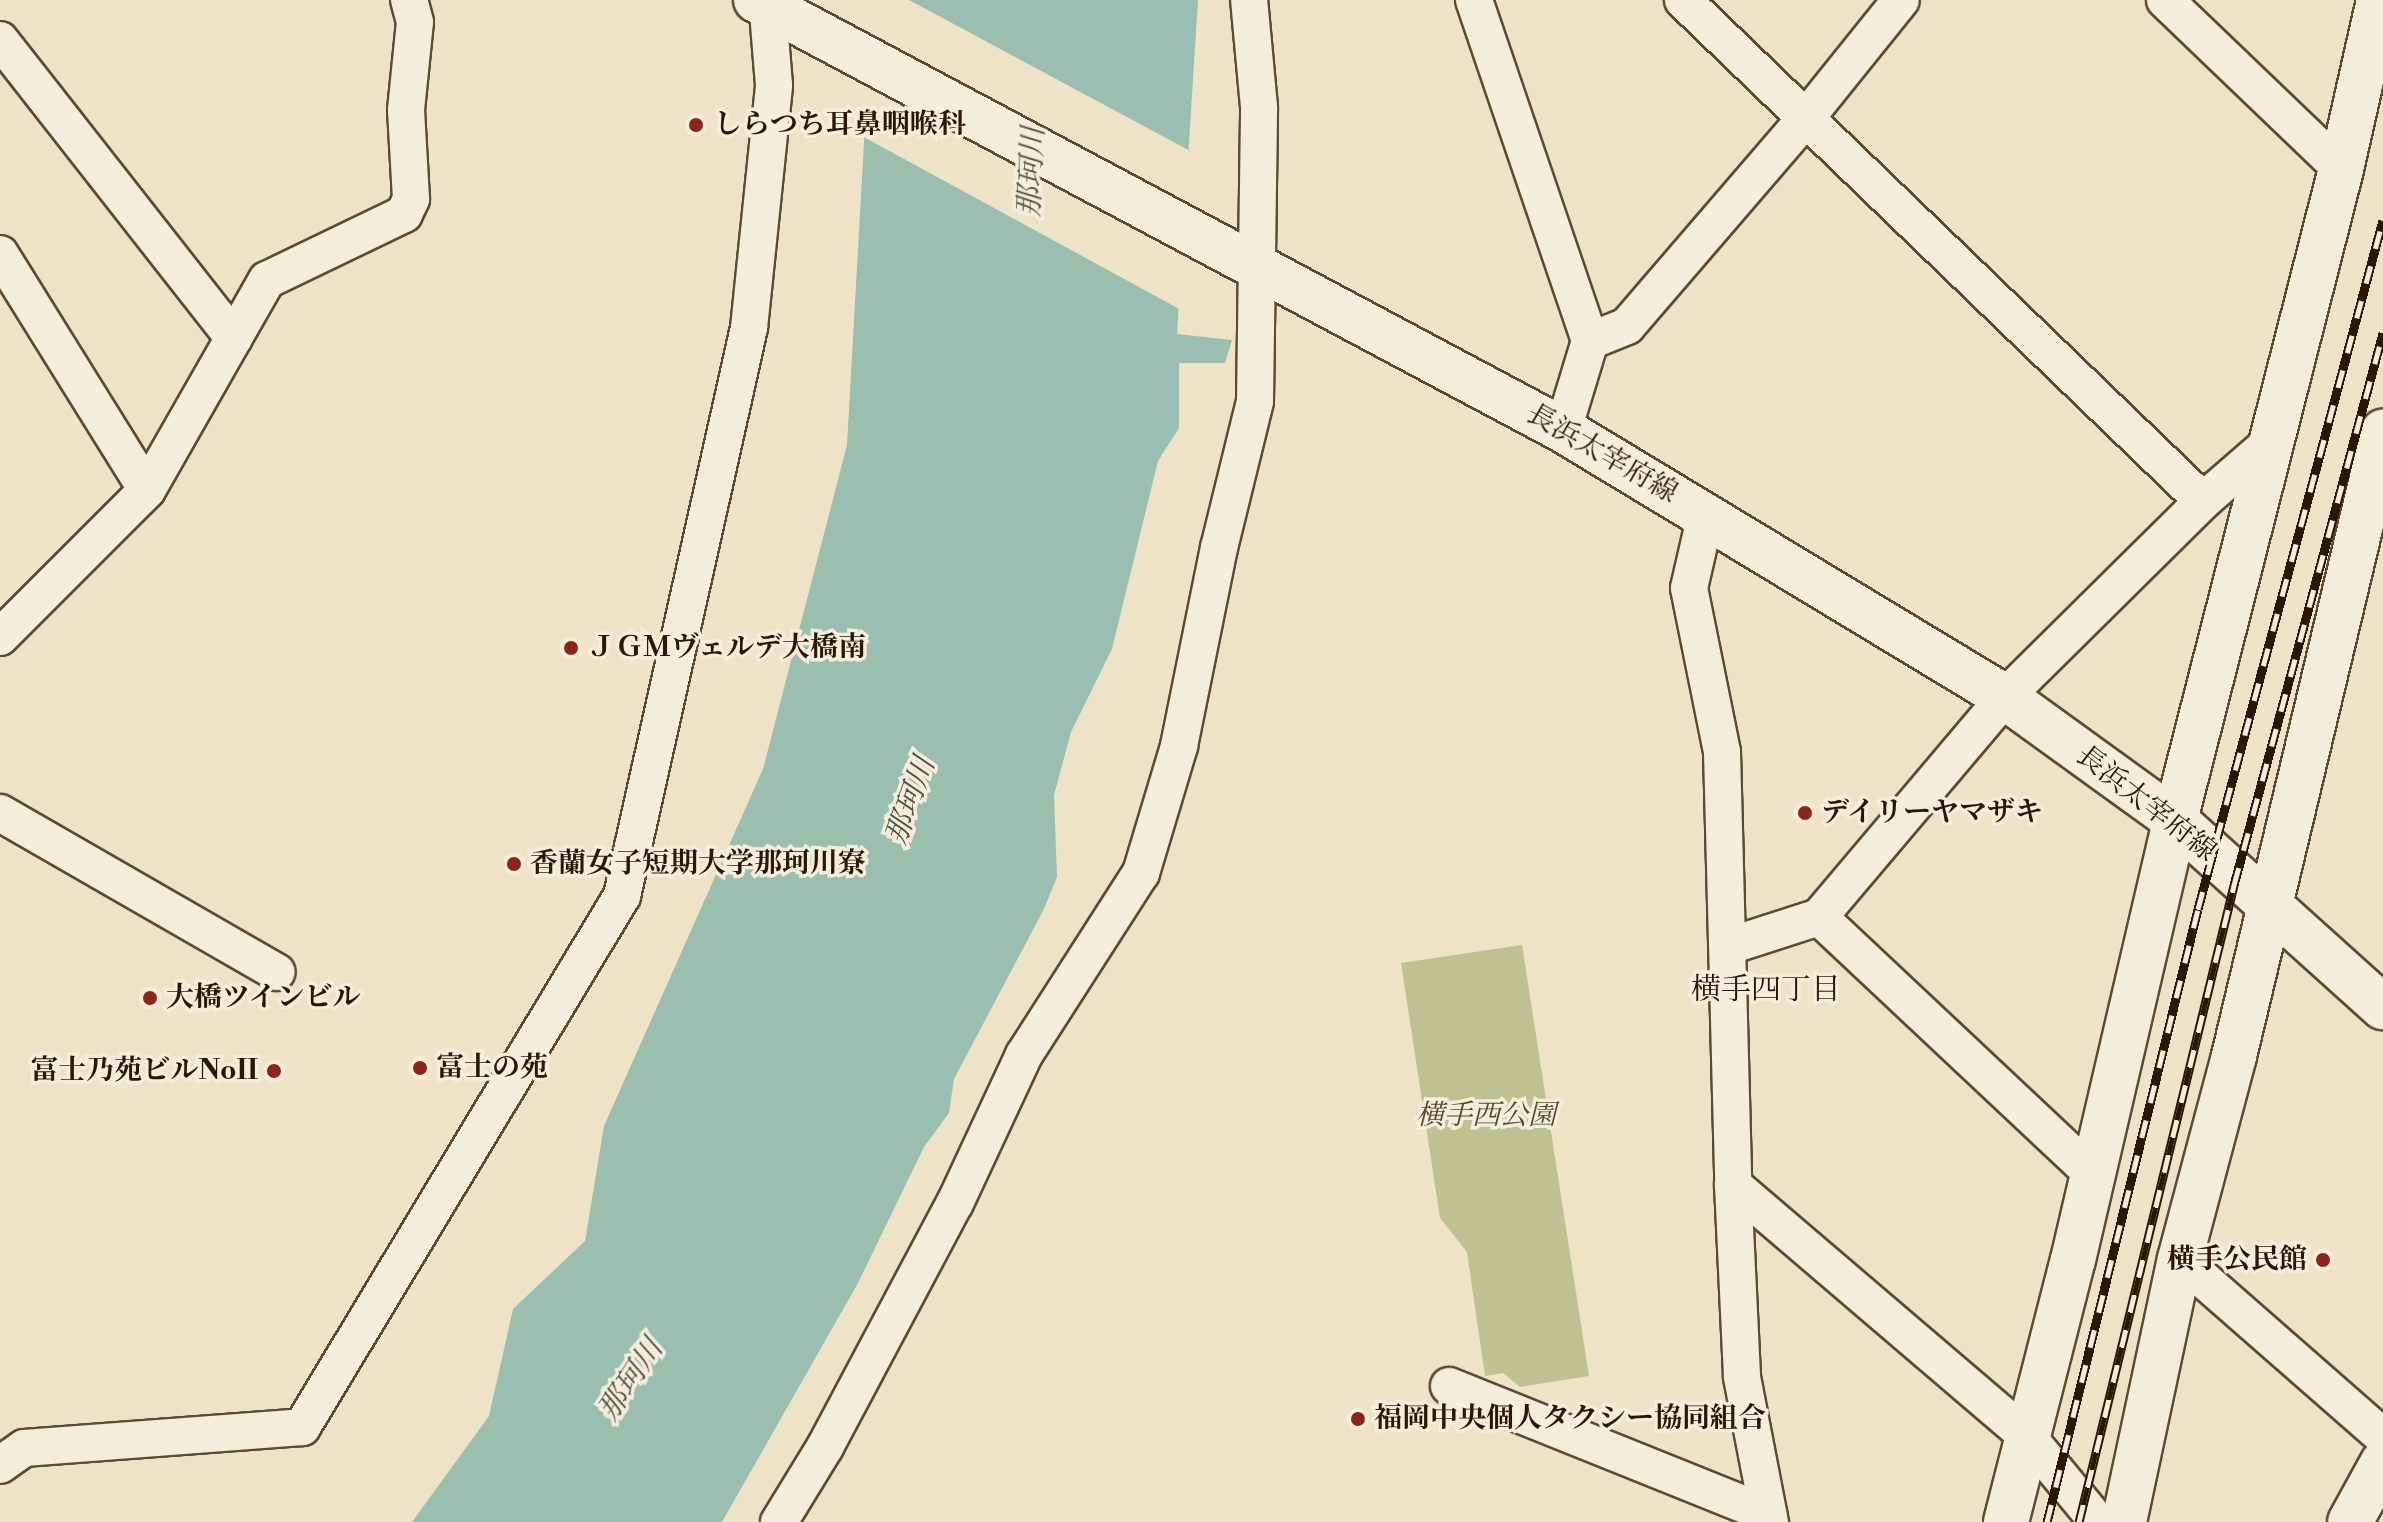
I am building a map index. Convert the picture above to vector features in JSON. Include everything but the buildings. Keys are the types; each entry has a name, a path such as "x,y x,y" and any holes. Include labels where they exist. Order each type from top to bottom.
{"street":[{"path":"0,637 147,490 267,280 404,214 411,199 406,110 415,22 409,0"},
{"path":"779,1522 825,1447 955,1203 1024,1055 1141,873 1179,746 1219,548 1255,401 1248,265 1259,107 1249,0"},
{"path":"1474,0 1590,341 1563,430"},
{"path":"1683,0 2203,501"},
{"path":"1590,341 1627,326 1806,118 1901,0"},
{"path":"2165,0 2341,169"},
{"path":"2006,1522 2093,1174 2175,820 2341,169 2379,0"},
{"path":"0,1465 24,1448 302,1427 622,896 749,328 774,85 771,6"},
{"name":"長浜太宰府線","path":"771,6 1248,265 1563,430 2005,697 2175,820 2383,1007"},
{"path":"0,40 234,338"},
{"path":"0,254 147,490"},
{"path":"2124,1522 2180,1259 2234,1056 2383,432"},
{"path":"1729,946 1819,917 2005,697 2203,501 2270,443"},
{"path":"1706,514 1689,588 1722,752 1733,1185 1742,1377 1769,1518"},
{"path":"0,813 276,972"},
{"path":"1819,917 2093,1174"},
{"path":"1733,1185 2026,1435 2098,1522"},
{"path":"2180,1259 2383,1437"},
{"path":"1449,1386 1769,1518"},
{"path":"2350,1522 2383,1462"}],"green space":[{"name":"横手西公園","path":"1522,945 1589,1376 1520,1387 1503,1373 1485,1376 1467,1252 1440,1218 1401,963"}],"water":[{"name":"那珂川","path":"872,0 1198,0 1177,334 1232,340 1225,363 1179,363 1179,428 1158,461 1112,649 1071,732 1054,795 1057,877 1044,909 954,1079 949,1113 924,1147 858,1283 722,1522 412,1522 489,1416 513,1309 585,1241 604,1126 763,769 847,445"}],"pier":[{"path":"868,0 909,0 1194,153 1183,311 860,135"}],"railway":[{"path":"2047,1522 2198,909 2383,220"},
{"path":"2079,1522 2234,885 2383,333"}],"place":[{"name":"しらつち耳鼻咽喉科","path":"696,125"},
{"name":"ＪＧＭヴェルデ大橋南","path":"571,648"},
{"name":"デイリーヤマザキ","path":"1805,813"},
{"name":"香蘭女子短期大学那珂川寮","path":"514,864"},
{"name":"大橋ツインビル","path":"150,998"},
{"name":"富士の苑","path":"420,1068"},
{"name":"富士乃苑ビルNoII","path":"274,1071"},
{"name":"横手公民館","path":"2323,1260"},
{"name":"福岡中央個人タクシー協同組合","path":"1358,1419"}],"district":[{"name":"横手四丁目","path":"1766,990"}]}
